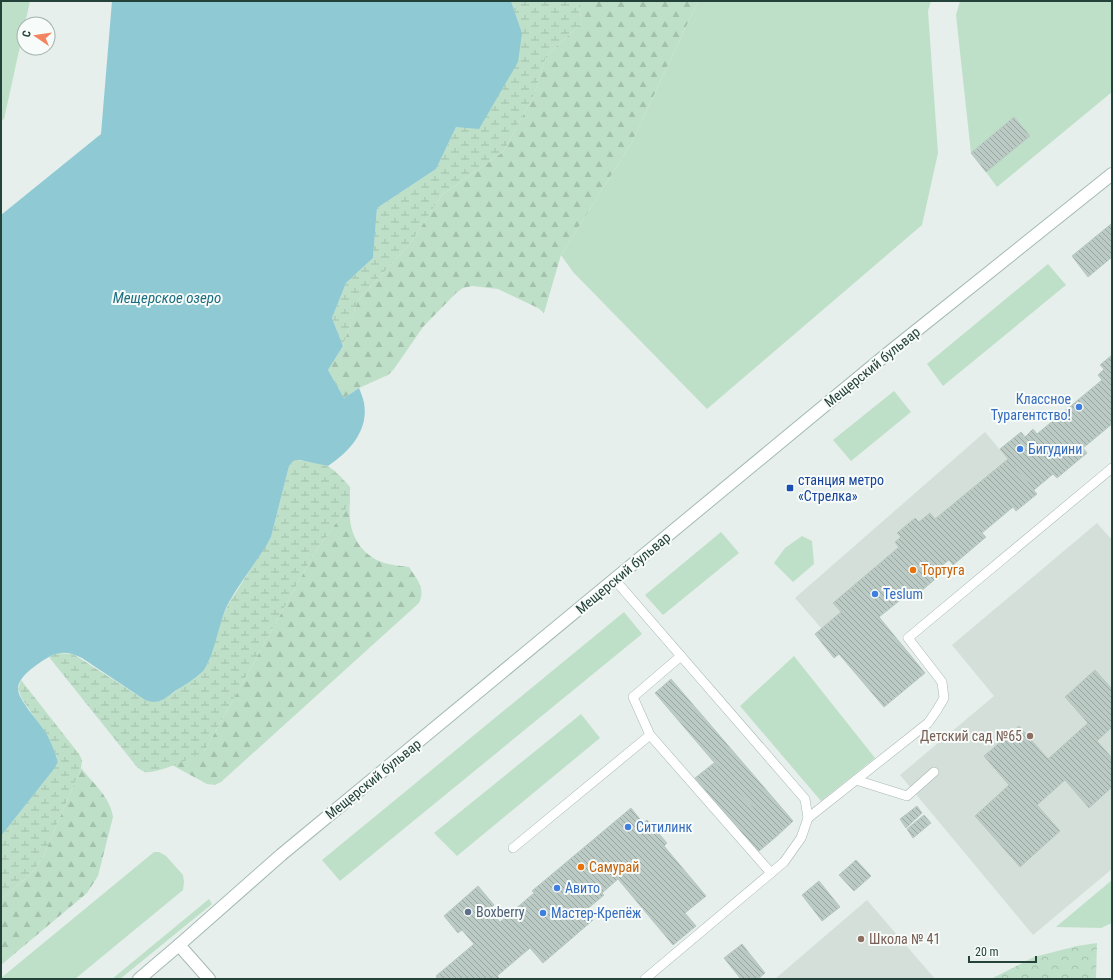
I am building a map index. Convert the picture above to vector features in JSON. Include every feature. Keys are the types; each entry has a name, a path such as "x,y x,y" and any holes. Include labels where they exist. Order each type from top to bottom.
{"main road":[{"name":"Мещерский бульвар","path":"139,979 281,855 887,354 1112,174"},
{"path":"179,945 209,979"}],"lane":[{"path":"808,818 928,723 944,698 942,682 908,638 1112,468"},
{"path":"615,580 806,799 808,818 801,838 784,862 645,979"},
{"path":"681,656 633,697 650,735 771,873"},
{"path":"513,848 650,735"},
{"path":"856,780 907,796 934,772"}],"shaded area":[{"path":"985,432 1008,459 935,519 930,513 919,522 915,518 898,533 901,537 895,542 899,547 833,603 841,612 822,629 795,598"},
{"name":"Детский сад №65","path":"1097,523 1112,540 1112,869 1033,935 900,775 994,696 952,645"},
{"name":"Школа № 41","path":"867,900 935,979 775,979"}],"green space":[{"path":"1,1 30,1 27,16 16,16 16,56 18,56 4,119 1,121"},
{"path":"511,1 578,1 582,23 546,56 534,95 503,152 442,195 409,245 358,300 343,346 332,318 346,283 373,258 377,208 436,169 456,127 522,33"},
{"path":"578,1 698,1 632,142 561,255 544,313 538,308 498,289 472,286 463,288 456,293 423,327 394,369 388,375 359,388 344,398 328,370 343,346 358,300 409,245 442,195 503,152 534,95 546,56 582,23"},
{"path":"698,1 931,1 928,11 938,153 922,225 707,409 573,272 561,255 632,142"},
{"path":"960,1 1112,1 1112,92 997,187 986,172 1014,117 971,153 956,15"},
{"path":"1048,264 1066,285 943,386 927,364"},
{"path":"894,391 911,412 851,461 833,440"},
{"path":"293,460 316,463 332,469 350,487 350,503 314,554 204,752 158,771 144,772 137,767 49,657 57,653 73,654 145,700 161,701 198,676 209,661 221,620 229,603 271,537 289,466"},
{"path":"350,503 350,522 356,540 367,554 375,559 384,563 409,567 420,584 422,593 419,603 221,782 215,785 207,784 172,765 204,752 314,554"},
{"path":"721,532 739,553 663,615 645,595"},
{"path":"802,536 812,541 814,564 793,582 774,563 785,548"},
{"path":"624,612 642,634 340,881 322,860"},
{"path":"794,656 875,758 821,801 740,706"},
{"path":"21,680 79,754 82,760 81,768 42,859 30,875 1,899 1,836 58,762 45,733 22,699 18,689"},
{"path":"581,714 600,738 457,856 434,833"},
{"path":"81,768 105,797 113,817 98,876 87,893 1,965 1,899 30,875 42,859"},
{"path":"154,852 159,852 166,856 183,875 183,890 75,979 1,979 1,978"},
{"path":"1112,880 1112,923 1101,928 1056,927"},
{"path":"209,899 212,904 120,979 112,979"},
{"path":"1097,943 1096,979 991,979 1034,957 1077,946"}],"water":[{"name":"Мещерское озеро","path":"112,1 511,1 522,33 518,62 479,129 456,127 436,169 377,208 373,258 346,283 332,318 343,346 328,370 344,398 359,388 363,397 365,413 360,432 356,440 343,454 328,466 294,460 289,466 271,537 225,610 214,648 207,665 203,671 165,699 154,702 145,700 82,658 66,653 52,655 23,676 18,689 19,694 25,705 46,733 58,762 1,836 1,215 101,134"}],"building":[{"path":"1014,117 1030,136 986,172 971,153"},
{"path":"1111,224 1112,257 1088,277 1072,256"},
{"path":"1112,355 1112,424 1083,448 1087,453 1057,478 1053,474 1034,490 1000,449 1021,432 1025,437 1033,429 1037,434 1102,380 1098,375 1104,369 1100,365"},
{"path":"1008,459 1037,494 1016,511 1013,507 982,533 986,537 953,565 949,560 936,570 940,575 913,598 909,593 879,617 925,673 884,707 839,654 834,658 815,634 841,612 833,603 899,547 895,542 901,537 897,533 915,518 919,522 930,513 935,519"},
{"path":"1095,670 1112,689 1112,727 1097,741 1112,758 1112,787 1089,808 1065,780 1037,805 1060,831 1020,867 975,816 1009,785 984,756 1019,726 1048,759 1088,723 1065,697"},
{"path":"671,679 793,821 777,836 655,693"},
{"path":"714,763 777,836 758,852 695,778"},
{"path":"917,806 922,813 906,828 900,819"},
{"path":"631,808 643,823 647,820 667,843 664,846 706,896 685,913 696,926 673,945 618,879 602,893 604,895 585,911 593,920 543,963 530,948 497,976 500,979 438,979 436,976 474,944 462,930 458,933 444,916 478,886 494,905 489,909 500,922 534,893 532,891"},
{"path":"924,815 931,823 913,838 907,829"},
{"path":"856,860 871,876 854,891 839,875"},
{"path":"819,881 840,907 822,921 802,895"},
{"path":"742,944 765,973 758,979 741,979 724,958"}],"place":[{"name":"Классное Турагентство!","path":"1079,407"},
{"name":"Бигудини","path":"1020,449"},
{"name":"станция метро «Стрелка»","path":"790,488"},
{"name":"Тортуга","path":"913,570"},
{"name":"Teslum","path":"875,594"},
{"name":"Детский сад №65","path":"1030,736"},
{"name":"Ситилинк","path":"628,827"},
{"name":"Самурай","path":"581,867"},
{"name":"Авито","path":"557,888"},
{"name":"Boxberry","path":"468,912"},
{"name":"Мастер-Крепёж","path":"543,913"},
{"name":"Школа № 41","path":"861,939"}]}
